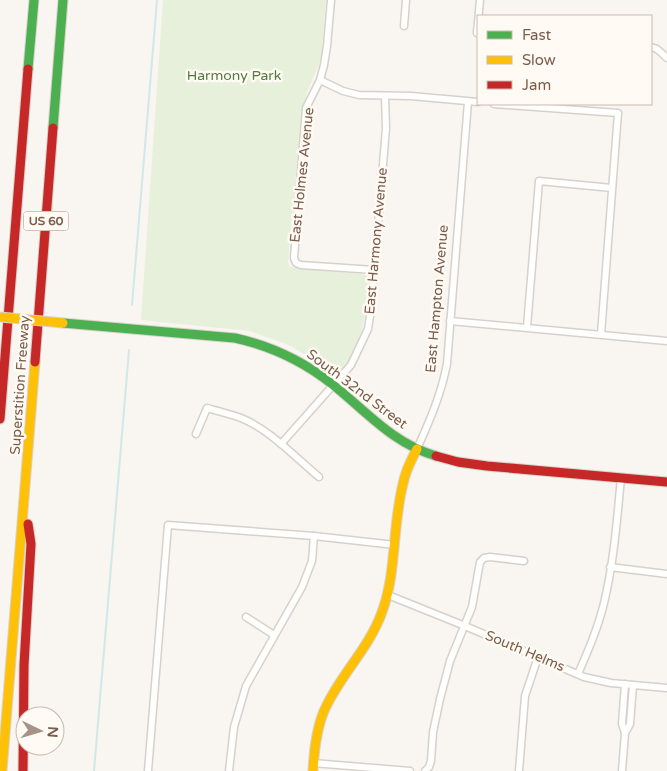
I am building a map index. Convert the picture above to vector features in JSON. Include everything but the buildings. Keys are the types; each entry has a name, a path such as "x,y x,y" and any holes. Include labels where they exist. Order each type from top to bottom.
{"main road":[{"name":"Superstition Freeway","path":"0,419 34,0"},
{"name":"Superstition Freeway","path":"2,771 63,0"},
{"name":"South 32nd Street","path":"0,317 235,338 254,342 292,358 333,386 383,429 417,449 439,457 478,464 667,482"},
{"path":"0,409 2,397"},
{"name":"East Hampton Avenue","path":"313,767 315,747 323,713 368,643 382,614 388,595 401,491 406,472 417,449"},
{"path":"22,771 24,665 31,544 24,507"}],"street":[{"name":"East Holmes Avenue","path":"331,0 327,46 320,80 306,108 294,258 296,263 374,270"},
{"path":"404,26 406,0"},
{"path":"478,15 480,0"},
{"path":"476,33 477,25"},
{"path":"652,48 667,58"},
{"path":"320,80 359,96 411,96 477,102"},
{"name":"East Harmony Avenue","path":"281,444 351,364 368,329 386,128 385,97"},
{"name":"East Hampton Avenue","path":"417,449 443,385 468,102"},
{"path":"547,105 618,113 601,334"},
{"path":"527,327 539,181 612,188"},
{"path":"450,320 667,341"},
{"path":"196,434 207,408 241,418 281,444 318,478"},
{"path":"578,674 593,638 604,603 621,478"},
{"path":"148,771 168,525 314,536 395,546"},
{"path":"229,771 234,728 246,686 302,587 312,561 314,536"},
{"path":"426,770 431,761 434,727 443,687 450,661 474,600 479,565 482,560 490,557 524,561"},
{"path":"610,567 667,574"},
{"name":"South Helms","path":"388,595 578,674 598,680 629,685 667,688"},
{"path":"246,617 274,635"},
{"path":"519,771 525,696 538,657"},
{"path":"622,771 625,733 622,724 629,685"},
{"path":"313,767 410,771"}],"green space":[{"name":"Harmony Park","path":"163,0 326,0 321,60 307,92 301,114 288,263 290,267 294,268 368,276 366,306 360,338 351,357 338,373 332,373 289,345 250,331 141,320"}],"waterway":[{"path":"132,305 157,0"},
{"path":"94,771 129,350"}],"traffic: fast":[{"path":"28,69 34,0"},
{"path":"53,128 63,0"},
{"path":"63,323 235,338 261,345 286,355 310,368 393,435 420,450 436,456"}],"traffic: slow":[{"path":"0,317 63,323"},
{"path":"2,771 35,362"},
{"path":"313,771 316,741 324,711 330,698 370,638 382,612 390,581 397,516 404,480 408,466 417,449"}],"traffic: jam":[{"path":"0,419 28,69"},
{"path":"35,362 53,128"},
{"path":"436,456 458,462 487,466 667,482"},
{"path":"23,771 24,665 31,544 28,524"}]}
